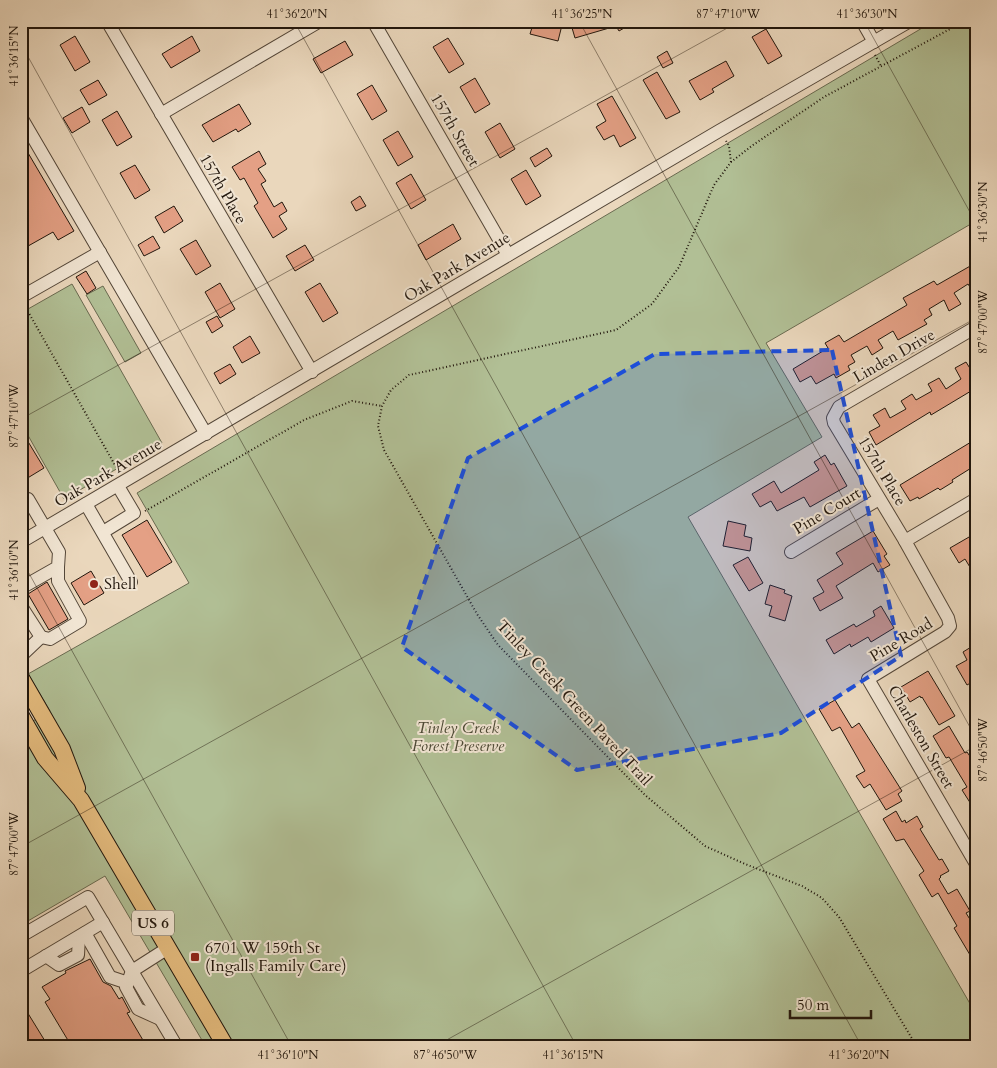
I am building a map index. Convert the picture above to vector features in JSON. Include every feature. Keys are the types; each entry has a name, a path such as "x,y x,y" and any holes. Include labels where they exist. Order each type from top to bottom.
{"main road":[{"name":"US 6","path":"21,678 62,749 81,800 226,1047"},
{"name":"US 6","path":"21,716 45,758 81,800"}],"street":[{"name":"157th Place","path":"107,21 312,372"},
{"path":"161,114 320,21"},
{"name":"157th Street","path":"373,21 508,255"},
{"path":"862,21 875,49"},
{"name":"Oak Park Avenue","path":"21,542 719,131 875,49 910,21"},
{"path":"21,117 206,434"},
{"path":"23,302 100,252"},
{"name":"Linden Drive","path":"833,418 839,407 976,327"},
{"name":"157th Place","path":"833,418 834,423 905,541"},
{"path":"103,532 134,513 118,486"},
{"name":"Pine Court","path":"791,552 880,498"},
{"path":"21,501 28,499 59,552 58,581 80,621 50,639 41,637 21,606"},
{"path":"905,541 976,500"},
{"path":"86,504 131,582"},
{"name":"Pine Road","path":"868,679 945,632 950,626 948,618 905,541"},
{"path":"21,588 58,567"},
{"path":"21,656 41,637"},
{"name":"Charleston Street","path":"868,679 976,864"},
{"path":"21,936 88,897 103,922 130,977 160,1019 176,1047"},
{"path":"21,971 46,956 59,965 78,955 82,935 103,922"},
{"path":"82,935 110,977 130,977 168,948"}],"path":[{"name":"Tinley Creek Green Paved Trail","path":"916,1047 839,917 822,898 802,886 705,846 645,796 498,644 477,614 384,450 378,426 382,406 391,390 409,375 616,330 652,304 679,267 714,185 731,162 824,97 964,21"},
{"path":"875,49 881,66"},
{"path":"719,131 729,146 731,162"},
{"path":"23,302 116,467"},
{"path":"134,513 143,512 304,420 352,401 382,406"}],"highlighted area":[{"path":"832,350 901,656 781,733 577,770 402,647 468,458 655,354"}],"green space":[{"name":"Tinley Creek Forest Preserve","path":"934,21 976,21 976,221 766,343 822,437 688,517 976,1014 976,1047 206,1047 105,876 21,925 21,728 50,711 28,674 189,583 137,493"},
{"path":"72,284 162,443 64,499 21,423 21,313"},
{"path":"103,286 141,353 125,362 86,295"}],"building":[{"path":"534,21 547,21 562,25 558,41 530,34"},
{"path":"570,21 636,21 619,31 616,26 575,38"},
{"path":"766,29 782,56 768,64 752,37"},
{"path":"75,36 90,62 75,71 60,45"},
{"path":"192,36 200,51 171,68 162,54"},
{"path":"448,38 464,64 449,73 433,47"},
{"path":"345,41 353,55 321,73 313,59"},
{"path":"667,51 673,63 663,68 657,57"},
{"path":"726,61 734,76 712,89 714,92 700,100 689,81"},
{"path":"657,72 680,112 666,119 643,80"},
{"path":"475,78 490,104 475,113 460,87"},
{"path":"98,80 107,95 89,105 80,90"},
{"path":"372,85 387,111 372,120 357,94"},
{"path":"612,96 636,138 620,147 614,135 604,140 596,127 606,121 597,104"},
{"path":"239,104 251,124 238,132 236,129 213,142 202,125"},
{"path":"82,107 90,122 72,133 63,118"},
{"path":"117,111 132,137 117,146 102,120"},
{"path":"500,123 515,149 500,158 485,132"},
{"path":"398,131 413,157 398,166 383,140"},
{"path":"21,141 74,231 58,240 53,232 21,250"},
{"path":"547,148 552,156 535,167 530,158"},
{"path":"259,151 266,164 258,169 266,181 261,184 274,207 282,202 287,211 279,216 287,229 273,238 254,206 258,203 244,178 240,180 232,167"},
{"path":"135,165 150,190 135,199 120,173"},
{"path":"526,170 541,196 526,205 511,179"},
{"path":"411,174 426,200 411,209 396,183"},
{"path":"360,196 366,206 356,211 351,202"},
{"path":"174,206 183,221 164,233 155,217"},
{"path":"453,224 461,239 426,260 418,245"},
{"path":"153,236 160,248 144,256 138,245"},
{"path":"196,240 211,266 196,275 180,249"},
{"path":"305,245 314,260 295,271 286,256"},
{"path":"972,265 976,271 976,296 968,284 954,293 961,304 949,311 944,300 929,309 932,315 924,320 927,324 898,340 893,331 878,340 883,348 872,355 867,346 851,355 855,362 848,366 850,370 836,378 834,374 816,384 811,376 800,382 793,369 828,348 825,343 839,335 844,342 907,305 903,298 934,281 937,285"},
{"path":"86,271 96,288 87,294 76,277"},
{"path":"220,283 235,309 220,318 205,292"},
{"path":"320,283 338,313 323,322 305,292"},
{"path":"217,316 223,326 212,333 206,322"},
{"path":"250,336 260,353 242,363 233,347"},
{"path":"966,362 976,378 976,388 931,415 930,412 876,445 869,432 880,426 873,415 885,408 890,418 906,409 901,401 912,394 916,400 932,391 928,384 939,378 946,389 961,379 955,368"},
{"path":"230,364 236,374 220,384 214,373"},
{"path":"21,430 44,468 21,482"},
{"path":"976,439 976,465 940,490 938,488 919,499 918,497 910,501 900,485"},
{"path":"825,455 831,465 834,463 847,486 810,507 804,497 777,511 771,501 760,507 752,494 774,481 781,493 819,470 814,462"},
{"path":"147,520 172,562 147,577 122,535"},
{"path":"728,521 746,525 744,536 752,538 750,551 723,546"},
{"path":"873,531 887,554 884,556 890,565 878,572 873,563 836,586 843,598 820,611 813,598 824,592 817,580 843,564 836,553"},
{"path":"976,533 976,577 965,559 959,563 950,548"},
{"path":"748,557 763,583 749,591 733,565"},
{"name":"Shell","path":"91,571 104,593 84,605 71,583"},
{"name":"Shell","path":"47,582 68,619 49,630 28,594"},
{"path":"770,585 785,590 784,593 792,596 785,621 769,616 772,606 765,604"},
{"path":"881,606 894,628 871,642 868,637 851,647 850,644 834,654 826,640 854,624 856,627 875,616 873,611"},
{"path":"976,644 976,680 967,685 956,666 967,660 963,652"},
{"path":"928,671 955,716 939,725 922,697 920,696 910,702 901,687"},
{"path":"835,700 852,728 859,723 902,791 898,794 902,801 886,810 870,784 864,788 856,776 865,771 840,727 832,731 819,709"},
{"path":"949,726 965,753 967,752 976,765 976,812 962,790 967,787 949,757 946,758 933,736"},
{"path":"896,811 902,822 905,820 906,823 917,816 923,827 920,829 939,860 942,859 949,871 940,876 939,879 948,894 957,889 970,911 966,913 976,929 976,965 954,928 957,926 938,893 932,897 919,875 924,871 904,839 896,841 883,819"},
{"path":"90,959 103,982 111,986 119,999 122,997 130,1012 127,1013 147,1047 72,1047 45,1002 50,999 42,987 66,973 65,971"},
{"path":"21,1002 45,1041 34,1047 21,1047"}],"place":[{"name":"Shell","path":"94,584"},
{"name":"6701 W 159th St (Ingalls Family Care)","path":"195,957"}]}
